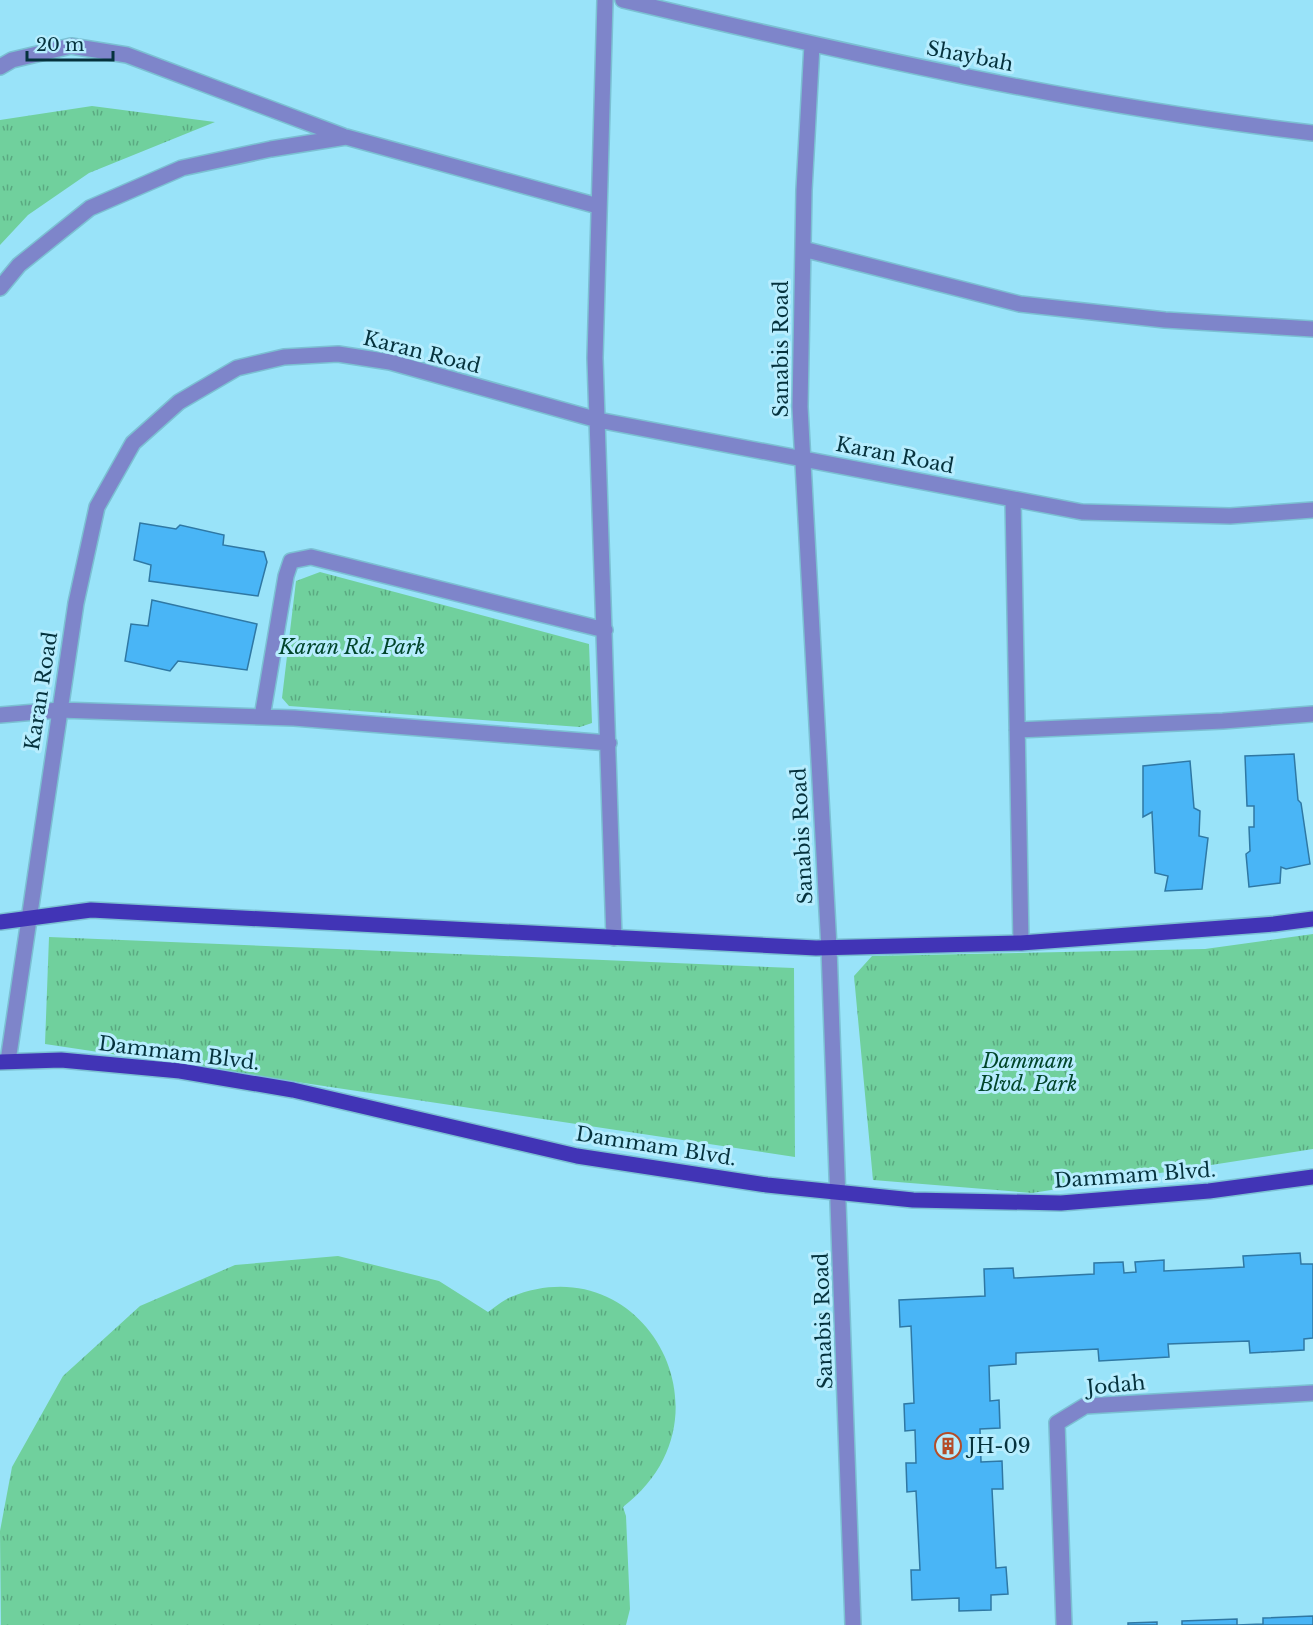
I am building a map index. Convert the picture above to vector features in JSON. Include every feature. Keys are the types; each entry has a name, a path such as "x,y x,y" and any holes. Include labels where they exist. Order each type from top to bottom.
{"main road":[{"path":"0,922 91,910 829,948 1021,943 1313,919"},
{"name":"Dammam Blvd.","path":"4,1061 61,1060 180,1071 293,1090 577,1156 767,1185 913,1200 1061,1203 1209,1191 1313,1177"}],"street":[{"path":"605,0 595,358 614,938"},
{"name":"Shaybah","path":"623,0 812,45 1067,96 1313,133"},
{"name":"Sanabis Road","path":"812,45 803,249 800,407 829,948 853,1625"},
{"path":"0,67 12,60 72,46 127,55 346,137 598,206"},
{"path":"0,288 19,265 90,208 182,168 271,149 346,137"},
{"path":"803,249 1020,304 1165,320 1313,329"},
{"name":"Karan Road","path":"4,1061 76,603 97,507 133,443 179,402 237,368 284,357 338,354 390,362 597,420 1082,512 1230,516 1313,510"},
{"path":"1013,499 1021,943"},
{"path":"262,717 286,576 291,561 311,557 605,630"},
{"path":"0,715 60,710 262,717 609,743"},
{"path":"1017,730 1223,721 1313,714"},
{"name":"Jodah","path":"1064,1625 1057,1423 1085,1406 1313,1393"}],"green space":[{"path":"92,106 215,122 89,173 28,215 0,245 0,120"},
{"name":"Karan Rd. Park","path":"320,572 589,644 592,723 580,727 289,706 282,698 296,581"},
{"name":"Dammam Blvd. Park","path":"1313,934 1313,1149 1032,1193 873,1180 854,976 872,956 1205,949"},
{"path":"49,937 794,968 795,1157 45,1044"},
{"path":"338,1256 439,1281 488,1312 511,1297 559,1287 601,1295 636,1316 661,1348 674,1387 674,1429 657,1470 623,1507 626,1516 630,1609 626,1625 1,1625 0,1531 12,1467 63,1376 140,1306 235,1265"}],"building":[{"path":"140,523 176,529 180,525 224,535 223,545 264,552 267,562 258,596 149,581 151,565 134,560"},
{"path":"152,600 257,624 247,670 178,661 170,671 125,661 131,624 148,626"},
{"path":"1294,754 1298,800 1301,803 1310,864 1286,869 1281,867 1280,883 1249,887 1246,854 1250,851 1249,827 1254,827 1254,806 1247,806 1245,756"},
{"path":"1190,761 1194,808 1200,811 1199,836 1208,838 1202,889 1165,891 1168,876 1155,873 1152,812 1143,817 1143,766"},
{"name":"JH-09","path":"1300,1253 1301,1264 1313,1264 1313,1338 1304,1339 1304,1350 1250,1353 1249,1341 1168,1344 1169,1357 1099,1361 1098,1349 1016,1353 1016,1364 989,1366 990,1401 999,1400 1000,1428 980,1429 981,1462 1002,1461 1003,1489 992,1489 996,1568 1006,1567 1008,1594 991,1595 991,1610 959,1611 959,1598 912,1600 911,1570 920,1570 916,1491 907,1492 906,1463 916,1463 915,1430 905,1431 904,1404 914,1403 911,1326 900,1327 899,1300 985,1296 984,1269 1013,1268 1014,1278 1094,1274 1094,1263 1123,1262 1124,1273 1136,1272 1135,1262 1164,1260 1164,1271 1244,1267 1243,1256"},
{"path":"1313,1616 1313,1625 1237,1625 1263,1624 1263,1618"},
{"path":"1237,1619 1237,1625 1182,1625 1182,1621"},
{"path":"1157,1622 1157,1625 1128,1625 1128,1623"}],"place":[{"name":"JH-09","path":"948,1446"}]}
